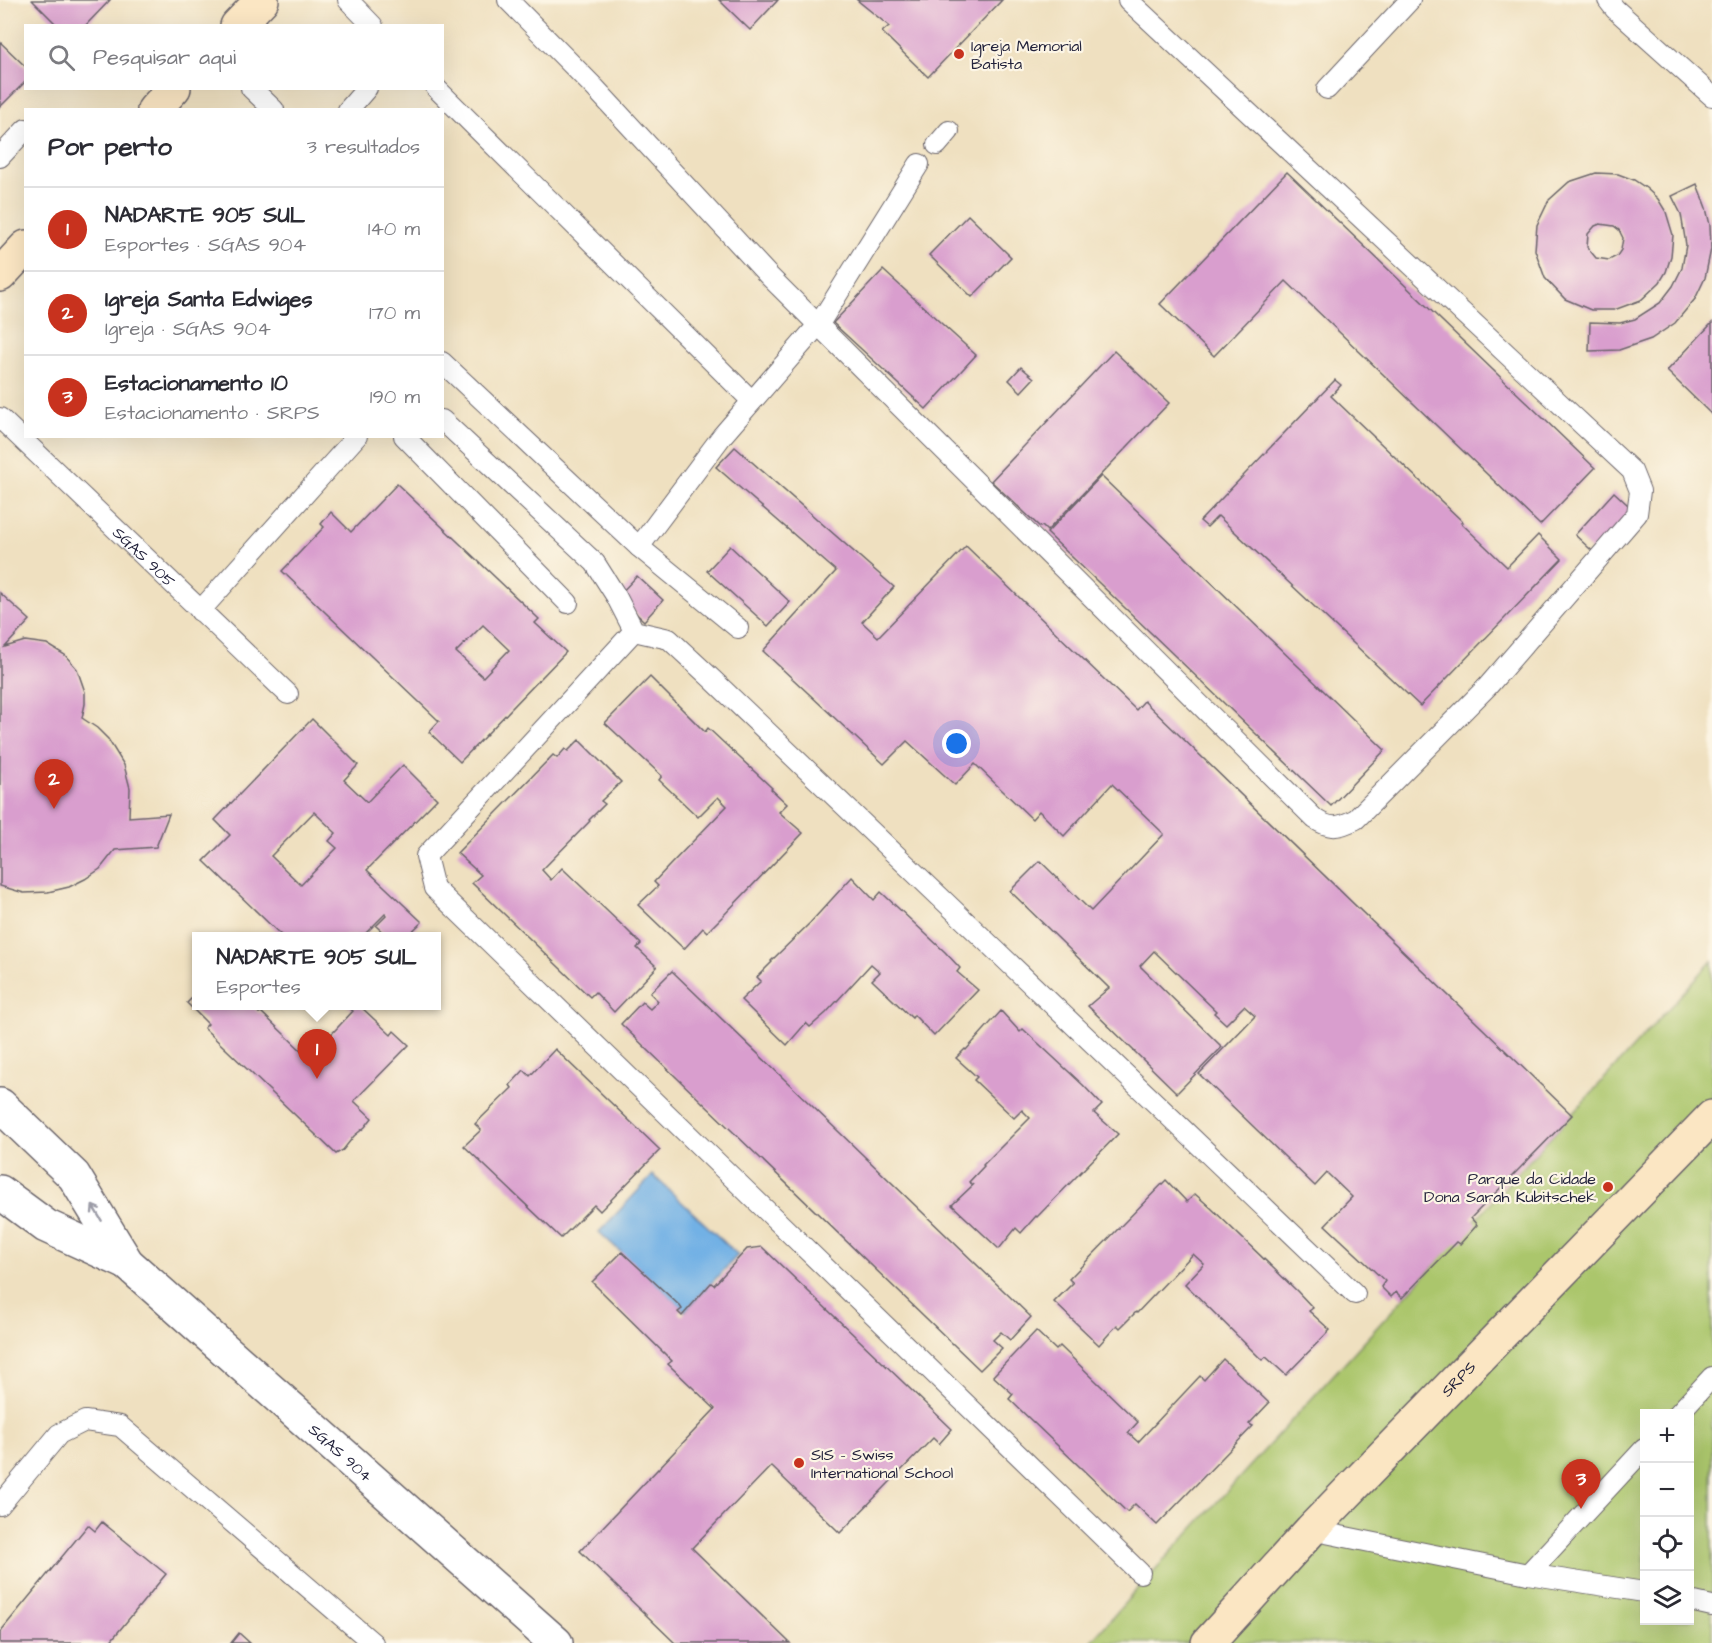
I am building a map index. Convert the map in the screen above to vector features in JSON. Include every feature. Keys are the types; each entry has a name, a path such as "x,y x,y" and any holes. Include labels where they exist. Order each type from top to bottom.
{"main road":[{"path":"239,24 262,0"},
{"path":"0,275 24,249"},
{"name":"SRPS","path":"1208,1643 1311,1530 1712,1117"}],"street":[{"name":"SGAS 904","path":"0,1105 74,1176 127,1263"},
{"name":"SGAS 904","path":"0,1192 46,1226 127,1263 556,1643"}],"lane":[{"path":"348,0 372,24"},
{"path":"508,0 595,88 770,276 1315,819 1325,826 1343,826 1356,819 1488,686 1637,514 1640,491 1632,471 1128,0"},
{"path":"1327,89 1410,0"},
{"path":"1608,0 1615,9 1712,96"},
{"path":"253,90 272,108"},
{"path":"350,108 365,90"},
{"path":"438,90 752,401"},
{"path":"0,157 24,131"},
{"path":"639,547 722,436 819,324 919,164"},
{"path":"444,364 639,547 738,628"},
{"name":"SGAS 905","path":"0,418 288,694"},
{"path":"444,422 595,564 616,596 634,631 669,639 1355,1294"},
{"path":"200,611 355,438"},
{"path":"406,438 568,603"},
{"path":"634,631 426,856 434,888 1140,1573"},
{"path":"1682,1409 1712,1377"},
{"path":"0,1505 59,1434 86,1421 120,1426 373,1643"},
{"path":"1528,1575 1640,1453"},
{"path":"1311,1530 1528,1575 1640,1591"},
{"path":"1694,1603 1712,1606"}],"green space":[{"name":"Parque da Cidade Dona Sarah Kubitschek","path":"1712,961 1712,1643 1090,1643 1131,1596"}],"water":[{"path":"653,1175 738,1255 685,1311 599,1232"}],"building":[{"path":"32,0 110,0 87,24 56,24"},
{"path":"719,0 778,0 750,30"},
{"name":"Igreja Memorial Batista","path":"857,0 1002,0 928,77 882,32 889,26"},
{"path":"0,42 24,65 24,83 0,107"},
{"path":"1287,172 1595,468 1540,525 1286,281 1214,356 1160,304"},
{"path":"1596,173 1618,174 1646,188 1658,199 1666,212 1673,235 1671,256 1660,282 1641,300 1614,310 1591,310 1565,299 1545,278 1535,250 1537,225 1549,200 1569,182","holes":["1600,224 1614,226 1623,238 1621,250 1617,256 1609,260 1596,258 1587,247 1588,234"]},
{"path":"1697,184 1710,225 1711,249 1705,278 1695,299 1675,323 1651,339 1619,350 1589,351 1590,322 1620,323 1635,319 1660,303 1673,286 1682,268 1686,245 1681,214 1672,196"},
{"path":"968,215 1011,257 972,297 929,255"},
{"path":"883,270 976,355 926,409 833,323"},
{"path":"1712,323 1712,415 1667,371"},
{"path":"1114,351 1169,403 1047,531 991,481"},
{"path":"1021,367 1034,378 1021,392 1009,380"},
{"path":"1335,380 1341,385 1331,396 1507,567 1538,535 1562,559 1420,706 1218,516 1207,527 1200,521"},
{"path":"735,447 894,587 862,622 878,637 966,546 1136,710 1144,701 1572,1115 1471,1218 1477,1225 1460,1244 1457,1242 1402,1298 1396,1292 1391,1297 1381,1287 1385,1281 1325,1225 1352,1197 1327,1173 1315,1186 1199,1074 1255,1016 1244,1006 1226,1024 1214,1013 1216,1011 1154,951 1140,966 1222,1047 1177,1093 1088,1006 1109,988 1010,891 1040,861 1091,911 1164,834 1112,784 1064,836 1039,811 1032,819 975,764 955,785 907,741 884,764 763,651 836,571 716,467"},
{"path":"1101,476 1385,750 1331,806 1047,533"},
{"path":"397,484 539,619 535,623 566,652 460,762 429,732 439,721 282,571 324,527 321,524 331,512 351,532","holes":["483,625 509,650 483,677 456,652"]},
{"path":"1614,492 1641,517 1602,560 1575,535"},
{"path":"730,546 790,602 768,626 707,571"},
{"path":"637,576 663,600 644,621 618,596"},
{"path":"0,593 30,620 5,647 25,641 47,644 65,655 77,669 85,692 82,718 108,739 124,765 130,788 129,817 169,814 156,847 115,850 100,869 85,879 69,887 48,892 24,893 0,886"},
{"path":"650,677 705,732 708,728 772,788 787,804 779,812 803,833 707,932 703,928 684,949 638,905 658,886 654,882 727,806 718,797 698,817 659,780 662,776 605,723"},
{"path":"312,719 358,765 344,780 367,802 403,765 437,799 367,870 422,922 411,932 383,932 376,926 386,916 385,914 367,932 278,932 204,861 230,835 215,820","holes":["314,812 336,833 329,841 337,848 301,885 271,856"]},
{"path":"579,740 621,782 601,801 605,804 590,821 542,870 551,880 562,868 641,944 637,948 657,967 614,1012 595,992 590,997 472,883 481,875 457,853 553,755 557,758 565,749 568,751"},
{"path":"852,877 874,900 881,892 945,952 960,968 957,972 978,990 934,1036 914,1015 912,1018 872,980 880,972 871,964 826,1013 810,1027 806,1023 787,1045 741,1000 761,981 757,977 771,961"},
{"path":"672,971 1031,1317 1010,1340 1001,1332 993,1340 1002,1348 980,1370 621,1024 642,1002 650,1009 658,1001 650,993"},
{"path":"192,998 192,1008 187,1003"},
{"path":"194,1010 256,1010 261,1012 309,1058 352,1010 364,1010 391,1035 394,1031 409,1045 354,1101 372,1118 343,1150 336,1154 204,1028 208,1024"},
{"path":"1001,1011 1020,1032 1023,1029 1083,1085 1102,1105 1094,1113 1118,1134 1021,1233 1016,1228 999,1249 952,1205 973,1185 969,1182 983,1165 1030,1118 1022,1110 1014,1118 974,1080 977,1077 956,1058"},
{"path":"555,1049 660,1150 600,1211 594,1205 561,1238 464,1146 481,1130 475,1124 512,1088 510,1085 524,1070 530,1076"},
{"path":"1166,1180 1187,1202 1195,1194 1211,1208 1297,1291 1313,1308 1309,1311 1330,1330 1286,1375 1266,1357 1262,1360 1185,1284 1204,1264 1193,1254 1137,1313 1120,1328 1117,1325 1099,1345 1054,1302 1073,1283 1069,1279"},
{"path":"762,1247 952,1429 939,1444 933,1438 840,1533 771,1466 692,1548 790,1643 675,1643 580,1551 715,1409 668,1364 672,1361 592,1282 622,1252 680,1306 682,1309 678,1312 682,1316 711,1283 714,1285 747,1249"},
{"path":"1036,1331 1056,1350 1060,1346 1138,1422 1128,1433 1138,1442 1200,1376 1204,1380 1223,1359 1269,1403 1249,1424 1253,1426 1157,1525 1135,1504 1127,1512 1009,1399 1013,1394 993,1376"},
{"path":"102,1522 166,1574 109,1643 0,1643 0,1632 88,1525 95,1531"},
{"path":"239,1633 250,1643 231,1643"}],"place":[{"name":"Igreja Memorial Batista","path":"959,54"},
{"name":"Igreja Santa Edwiges","path":"54,809"},
{"name":"NADARTE 905 SUL","path":"317,1079"},
{"name":"Parque da Cidade Dona Sarah Kubitschek","path":"1608,1187"},
{"name":"SIS - Swiss International School","path":"799,1463"},
{"name":"Estacionamento 10","path":"1581,1509"}]}
